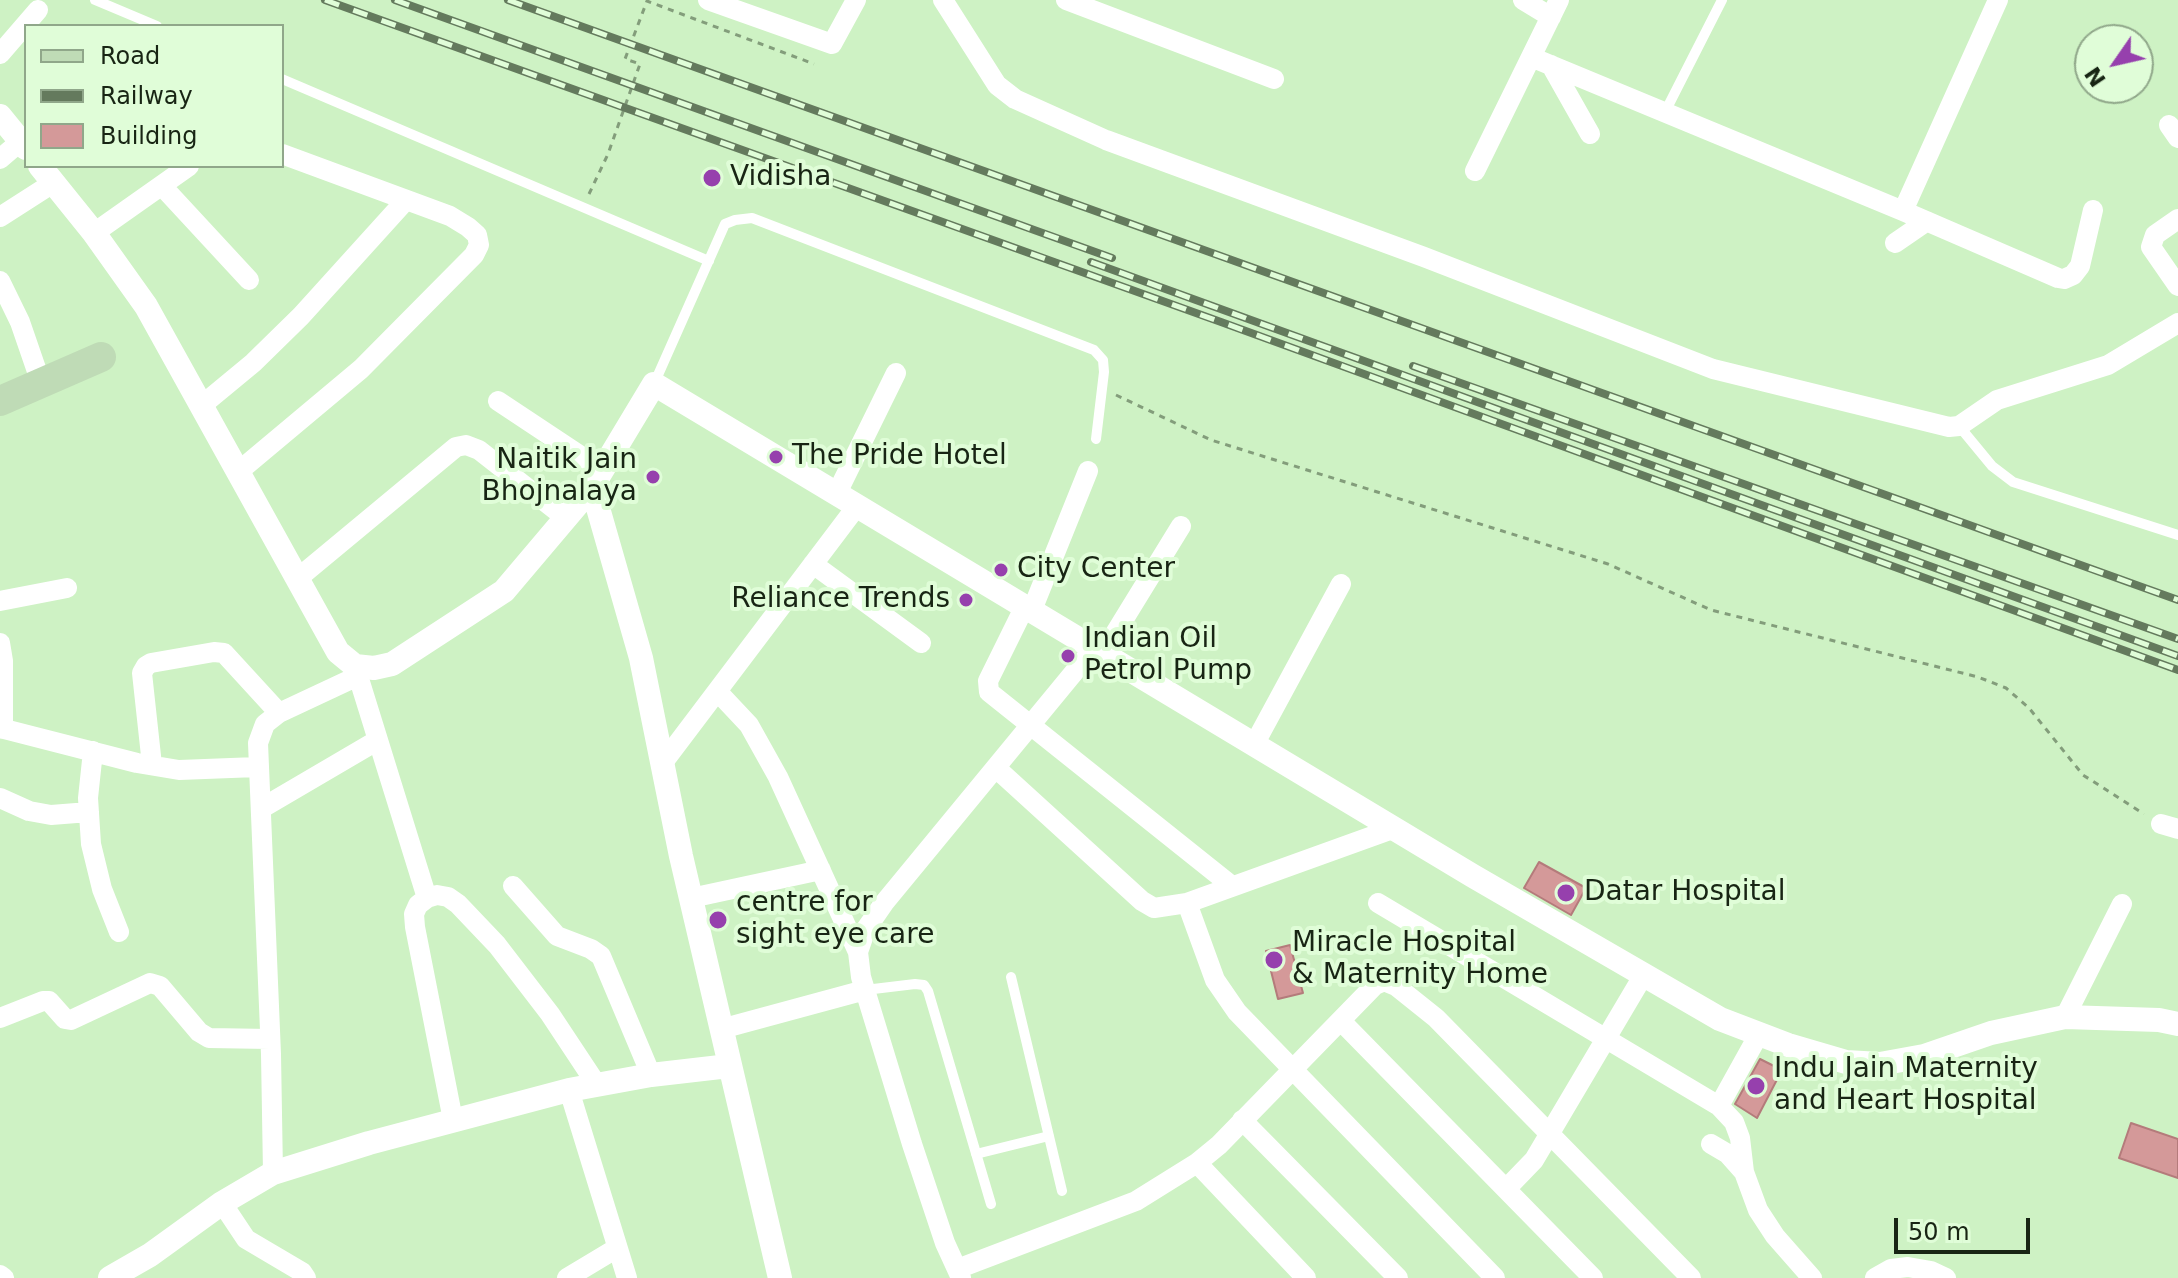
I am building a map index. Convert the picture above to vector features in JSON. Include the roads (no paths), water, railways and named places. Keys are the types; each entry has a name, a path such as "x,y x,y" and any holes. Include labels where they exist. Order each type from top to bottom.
{"main road":[{"path":"0,401 101,357"}],"street":[{"path":"708,0 832,44 856,0"},
{"path":"943,0 997,85 1015,99 1106,140 1424,257 1713,369 1949,427 1959,426 1997,400 2108,365 2178,323"},
{"path":"1066,0 1274,79"},
{"path":"1475,171 1555,8 1523,0"},
{"path":"1903,211 1998,0"},
{"path":"26,24 38,10"},
{"path":"0,54 24,26"},
{"path":"1531,57 2064,279 2073,275 2080,266 2093,210"},
{"path":"1551,65 1590,134"},
{"path":"0,116 23,145 0,159"},
{"path":"238,472 361,369 474,255 479,245 477,235 450,216 284,155"},
{"path":"94,233 186,168"},
{"path":"0,217 46,175 94,233 146,306 338,652 357,671 427,898"},
{"path":"162,186 249,280"},
{"path":"201,406 253,363 301,316 406,200"},
{"path":"2178,219 2155,235 2151,247 2178,286"},
{"path":"1895,243 1927,221"},
{"path":"0,281 20,322 41,383"},
{"path":"662,764 813,564 847,499 896,373"},
{"path":"273,1173 262,808 257,767 258,743 265,724 279,713 357,671 392,664 504,591 567,519 597,479 654,384 1643,976 1720,1019 1846,1062 1880,1064 1924,1056 1991,1033 2065,1017 2113,1017 2178,1024"},
{"path":"498,401 597,479 641,658 691,898 780,1278"},
{"path":"297,579 456,447 466,445 479,450 567,519"},
{"path":"1088,471 1028,608 988,681 989,692 1232,886"},
{"path":"858,952 866,929 884,903 1032,724 1098,651 1181,526"},
{"path":"813,564 921,643"},
{"path":"1255,743 1341,584"},
{"path":"0,601 67,588"},
{"path":"0,643 3,661 1,728 179,770 257,767"},
{"path":"152,765 142,673 151,663 224,653 279,713"},
{"path":"717,691 749,725 797,814 858,952 865,990 912,1144 945,1243 959,1274 1136,1201 1197,1163 1375,985 1384,981 1396,986 1436,1018 1691,1278"},
{"path":"262,808 378,740"},
{"path":"93,751 89,812 91,844 102,889 119,932"},
{"path":"996,768 1142,901 1154,908 1187,903 1395,828"},
{"path":"0,798 29,811 51,815 89,812"},
{"path":"691,898 821,870"},
{"path":"513,886 557,936 601,956 651,1075"},
{"path":"453,1120 414,914 418,905 437,895 448,897 497,945 550,1014 597,1085"},
{"path":"1187,903 1215,980 1237,1012 1495,1278"},
{"path":"1378,903 1719,1106 1734,1122 1740,1138 1744,1172 1758,1210 1775,1236 1812,1278"},
{"path":"2065,1017 2122,904"},
{"path":"1506,1189 1525,1172 1551,1134 1643,976"},
{"path":"0,1018 49,1001 65,1019 71,1020 150,983 160,986 199,1032 209,1038 270,1039"},
{"path":"721,1029 865,990"},
{"path":"1341,1021 1593,1278"},
{"path":"1719,1106 1759,1034"},
{"path":"110,1278 273,1173 453,1120 569,1090 651,1075 729,1066"},
{"path":"569,1090 627,1278"},
{"path":"1242,1120 1398,1278"},
{"path":"1711,1144 1728,1154 1744,1172"},
{"path":"1197,1163 1306,1278"},
{"path":"222,1203 246,1239 302,1272 306,1278"},
{"path":"567,1278 617,1248"},
{"path":"1875,1278 1891,1269 1908,1267 1931,1271 1946,1278"}],"lane":[{"path":"95,0 152,24"},
{"path":"1665,112 1722,0"},
{"path":"284,80 709,261"},
{"path":"654,384 725,224 752,218 1094,350 1103,360 1104,391 1096,439"},
{"path":"1959,426 1992,466 2013,482 2178,535"},
{"path":"1011,977 1062,1191"},
{"path":"865,990 915,984 924,985 928,991 991,1204"},
{"path":"976,1154 1049,1136"}],"railway":[{"path":"325,0 2178,670"},
{"path":"395,0 1112,258"},
{"path":"508,0 2178,600"},
{"path":"1091,262 2178,656"},
{"path":"1413,366 2178,639"}],"place":[{"name":"Vidisha","path":"712,178"},
{"name":"The Pride Hotel","path":"776,457"},
{"name":"Naitik Jain Bhojnalaya","path":"653,477"},
{"name":"City Center","path":"1001,570"},
{"name":"Reliance Trends","path":"966,600"},
{"name":"Indian Oil Petrol Pump","path":"1068,656"},
{"name":"Datar Hospital","path":"1566,893"},
{"name":"centre for sight eye care","path":"718,920"},
{"name":"Miracle Hospital & Maternity Home","path":"1274,960"},
{"name":"Indu Jain Maternity and Heart Hospital","path":"1756,1086"}]}
